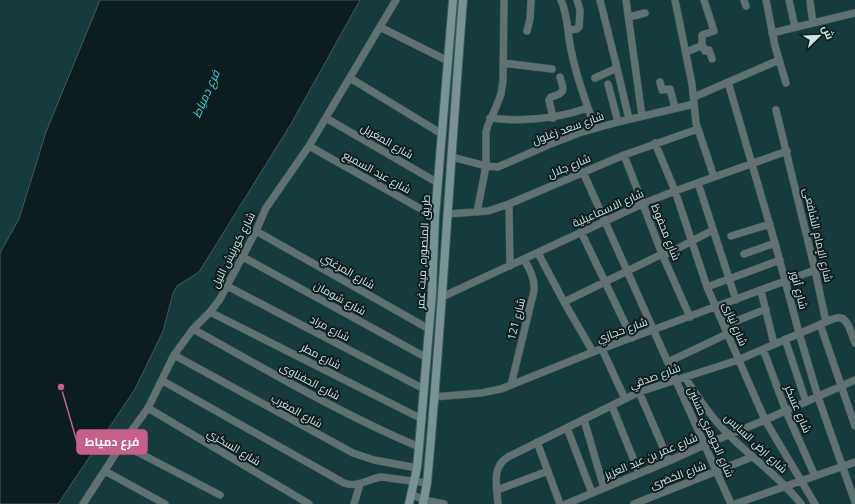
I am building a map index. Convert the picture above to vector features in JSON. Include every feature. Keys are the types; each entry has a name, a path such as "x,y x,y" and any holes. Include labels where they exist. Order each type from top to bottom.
{"main road":[{"name":"طريق المنصوره, ميت غمر","path":"409,504 417,468 422,419 435,218 453,0"},
{"name":"طريق المنصوره, ميت غمر","path":"424,502 427,483 442,297 463,0"}],"street":[{"name":"شارع كورنيش النيل","path":"83,504 122,444 148,408 174,355 193,329 210,312 227,286 256,231 266,208 309,146 396,0"},
{"path":"477,212 486,166 486,132 490,118 501,94 503,81 504,0"},
{"path":"528,31 531,0"},
{"path":"561,0 568,19 573,60 595,128"},
{"path":"569,30 577,29 579,27 580,10 577,0"},
{"path":"600,0 629,119"},
{"path":"626,0 642,116"},
{"path":"674,0 686,52 694,101 695,117 714,177"},
{"path":"704,0 714,30 713,32 702,35 702,44 705,51 709,50 712,59"},
{"path":"766,0 772,32 786,83"},
{"path":"789,0 795,27"},
{"path":"810,2 813,23"},
{"path":"629,17 645,13"},
{"path":"772,32 855,13"},
{"path":"380,27 448,61"},
{"path":"686,52 701,46 702,44"},
{"name":"شارع سعد زغلول","path":"452,157 486,166 498,167 548,145 595,128 675,108 694,101 728,82 779,60"},
{"path":"503,63 552,69"},
{"path":"594,78 617,68"},
{"path":"553,118 549,99 562,92 563,88 560,77"},
{"path":"350,78 442,134"},
{"path":"660,82 662,90 670,89 675,108"},
{"name":"شارع أنور","path":"728,82 770,224 818,397 855,502"},
{"path":"608,84 618,122"},
{"path":"490,118 522,120 553,118 588,108"},
{"name":"شارع الإمام الشافعى","path":"776,110 815,270 823,323 841,386 855,426"},
{"name":"شارع المغربل","path":"326,118 438,183"},
{"name":"شارع جلال","path":"447,214 488,211 624,155 698,129"},
{"name":"شارع نيازى","path":"655,143 675,191 707,286 738,360 765,420 815,504"},
{"name":"شارع عبد السميع","path":"309,146 435,218"},
{"name":"شارع الاسماعيلية","path":"442,297 642,204 787,151"},
{"name":"شارع محفوظ","path":"624,155 642,204 690,317"},
{"name":"شارع الجوهري حسنين","path":"583,172 731,504"},
{"path":"698,183 736,300"},
{"path":"508,204 510,266"},
{"path":"730,236 770,224"},
{"path":"564,302 713,230"},
{"name":"شارع المرغني","path":"256,231 429,329"},
{"path":"581,232 632,338"},
{"path":"744,254 775,243"},
{"path":"538,253 593,352"},
{"name":"شارع شومان","path":"243,257 427,358"},
{"name":"شارع 121","path":"511,386 534,291 533,278 530,268 524,260"},
{"path":"707,286 780,260"},
{"name":"شارع حجازي","path":"434,397 481,393 511,386 593,352 716,308 815,270"},
{"name":"شارع مراد","path":"227,286 424,389"},
{"path":"761,291 774,344"},
{"path":"724,326 766,309"},
{"name":"شارع مطر","path":"210,312 422,419"},
{"path":"823,323 839,318 844,319 855,343"},
{"name":"شارع صدقي","path":"497,490 496,475 499,464 503,460 537,442 639,392 738,360 823,323"},
{"name":"شارع الحفناوى","path":"193,329 374,427 419,447"},
{"path":"668,362 727,334"},
{"path":"785,340 806,402"},
{"path":"602,349 625,399"},
{"name":"شارع عسكر","path":"763,349 786,411 816,476"},
{"name":"شارع المغرب","path":"174,355 339,447 374,460 417,468"},
{"name":"شارع ارض السايس","path":"685,377 717,422 752,457 786,486 801,504"},
{"path":"163,380 344,484 360,484 374,478 381,477 414,480 427,483"},
{"name":"شارع عمر بن عبد العزيز","path":"566,504 786,411 855,380"},
{"path":"639,392 669,461"},
{"path":"612,406 639,474"},
{"name":"شارع السكري","path":"148,408 309,504"},
{"path":"584,420 604,488"},
{"path":"567,428 592,493"},
{"path":"537,442 560,504"},
{"path":"122,444 220,495"},
{"name":"شارع الخضرى","path":"634,504 752,457"},
{"path":"736,504 855,462"},
{"path":"105,471 164,504"},
{"path":"498,504 497,490 548,471"},
{"path":"354,504 360,484"},
{"path":"411,494 424,502 444,504"}],"water":[{"path":"100,0 360,0 291,124 199,272 177,286 173,293 163,331 135,389 58,504 0,504 0,253 19,219 46,132"}],"place":[{"name":"فرع دمياط","path":"61,387"}]}
